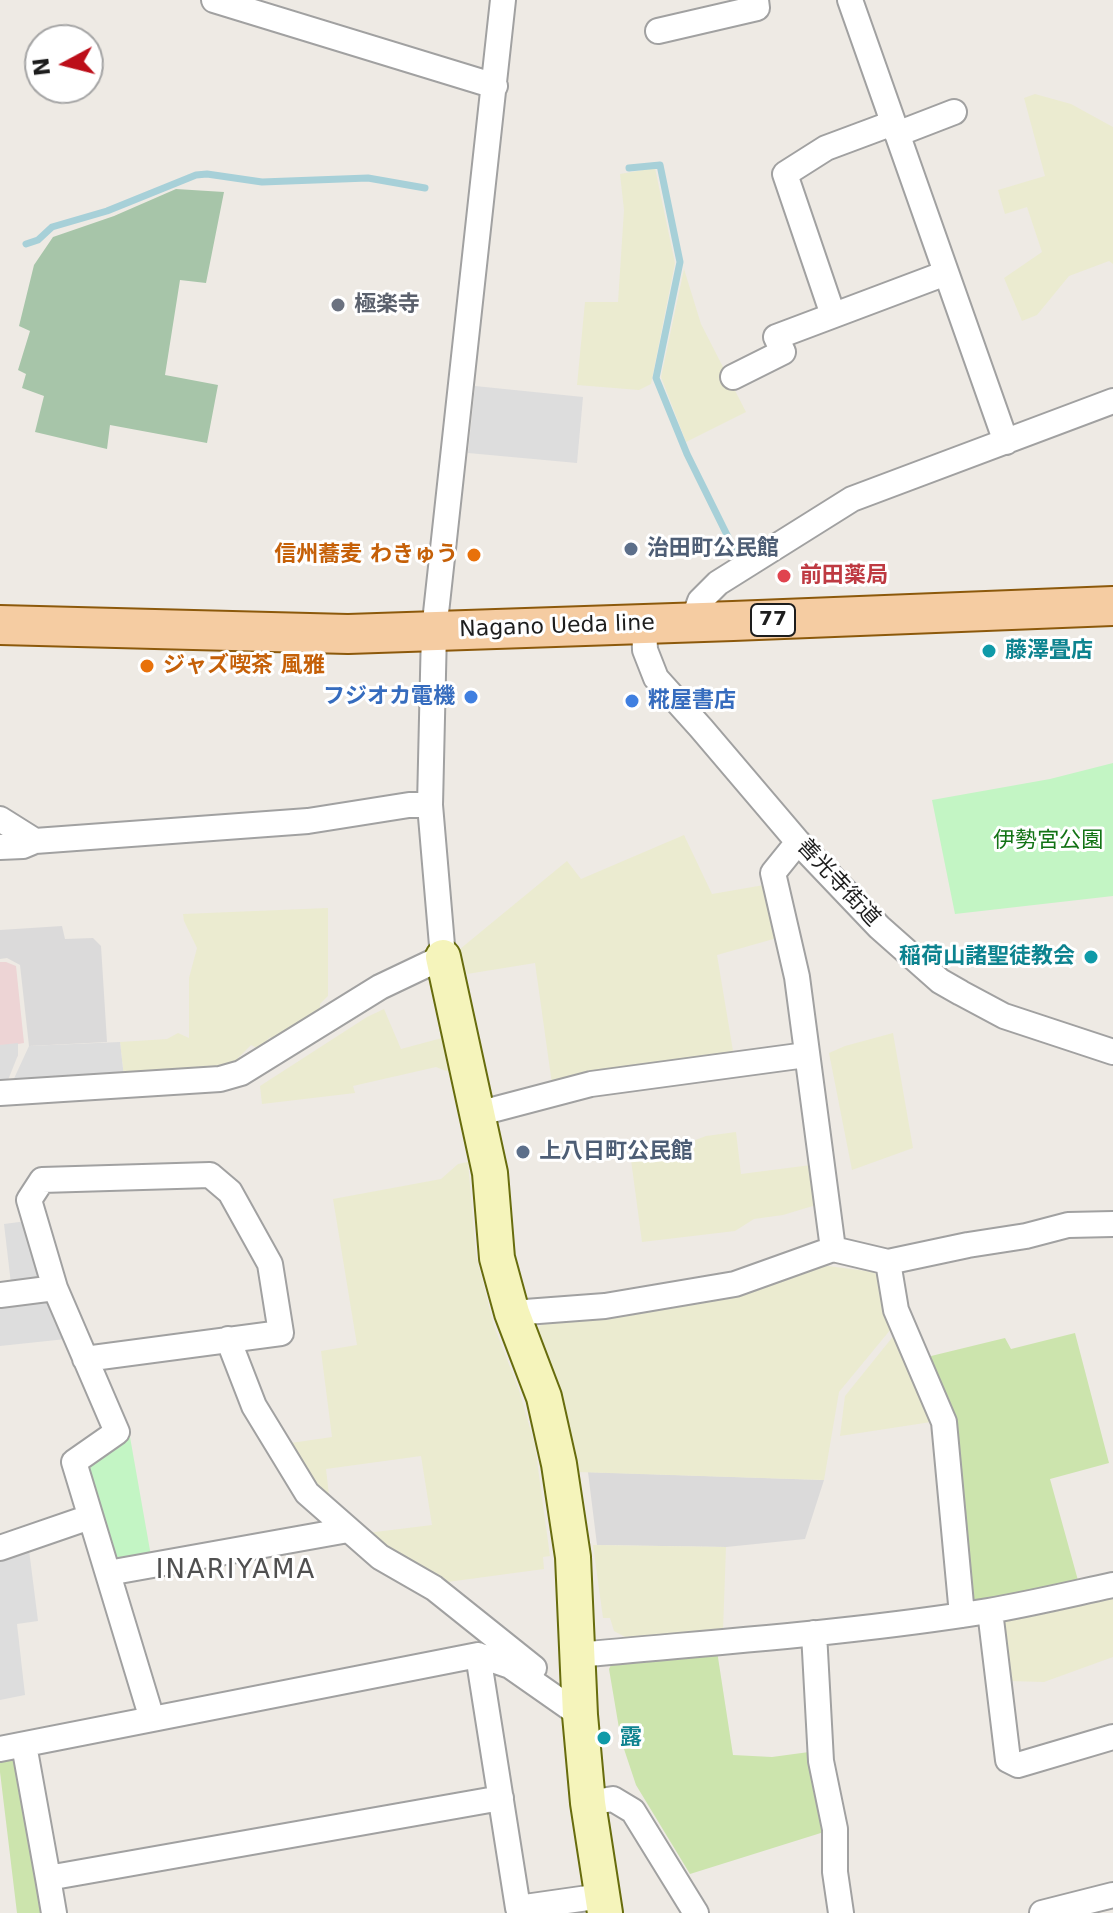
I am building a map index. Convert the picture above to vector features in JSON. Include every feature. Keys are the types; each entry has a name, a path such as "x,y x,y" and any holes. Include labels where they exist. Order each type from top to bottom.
{"main road":[{"name":"Nagano Ueda line","path":"0,625 348,634 1113,606"}],"street":[{"path":"214,0 495,86"},
{"path":"478,1655 518,1908 603,1904 588,1803 573,1557 559,1464 544,1397 512,1313 497,1258 490,1173 443,957 430,805 434,631 503,0"},
{"path":"658,31 757,8 756,0"},
{"path":"850,0 1006,442"},
{"path":"833,315 785,174 826,148 954,112"},
{"path":"733,377 783,352 776,337 946,273"},
{"path":"692,623 700,601 718,583 852,499 1113,401"},
{"name":"善光寺街道","path":"644,624 645,650 656,678 798,842 879,927 940,981 1004,1016 1113,1052"},
{"path":"0,847 23,846 35,841 308,821 409,805 430,805"},
{"path":"0,819 35,841"},
{"path":"798,842 773,873 797,977 833,1249"},
{"path":"0,1093 220,1079 241,1073 380,987 443,957"},
{"path":"477,1114 591,1084 806,1055"},
{"path":"85,1359 281,1333 270,1264 230,1192 210,1175 42,1180 29,1200 55,1288 85,1359 117,1432 74,1462 152,1719"},
{"path":"512,1313 605,1306 735,1284 833,1249 888,1262 1068,1225 1113,1224"},
{"path":"888,1262 896,1310 944,1422 962,1615"},
{"path":"0,1295 55,1288"},
{"path":"228,1339 254,1406 307,1493 380,1557 434,1588 580,1706"},
{"path":"0,1548 90,1517"},
{"path":"108,1573 348,1530"},
{"path":"578,1655 814,1633 962,1615 1113,1585"},
{"path":"990,1611 1008,1760 1018,1765 1113,1737"},
{"path":"814,1633 821,1761 835,1829 835,1872 841,1913"},
{"path":"54,1913 48,1878 12,1747 478,1655 510,1666 580,1706"},
{"path":"48,1878 501,1798"},
{"path":"588,1803 613,1799 633,1811 696,1913"},
{"path":"1042,1913 1100,1903"}],"shaded area":[{"path":"475,386 583,397 577,463 468,453"},
{"path":"62,926 65,939 93,938 101,946 107,1042 29,1046 20,965 7,958 0,959 0,930"},
{"path":"0,962 16,966 24,1043 18,1044 18,1055 0,1086"},
{"path":"120,1042 124,1078 11,1085 29,1046"},
{"path":"18,1043 18,1055 6,1085 0,1086 0,1045"},
{"path":"27,1221 40,1275 35,1281 11,1284 4,1224"},
{"path":"47,1301 66,1339 0,1346 0,1307"},
{"path":"588,1472 824,1480 805,1539 726,1547 597,1545"},
{"path":"29,1550 38,1621 17,1624 25,1695 0,1700 0,1559"}],"green space":[{"path":"1035,94 1071,104 1113,127 1113,264 1109,261 1069,276 1037,315 1022,321 1004,278 1042,252 1027,207 1005,214 998,190 1045,176 1024,98"},
{"path":"655,168 675,263 651,384 639,390 577,385 585,302 618,302 624,210 620,174"},
{"path":"176,189 224,192 206,283 180,280 165,375 218,385 207,443 110,425 107,449 35,432 44,396 22,388 26,374 18,370 30,331 19,326 34,265 53,237 114,216"},
{"path":"684,269 701,324 746,412 686,442 661,377"},
{"name":"伊勢宮公園","path":"1113,763 1113,896 955,914 932,800 1050,779"},
{"path":"684,835 712,894 764,885 777,938 717,955 734,1057 552,1084 535,963 467,974 460,949 567,861 581,879"},
{"path":"328,908 328,996 320,1004 320,1016 275,1046 270,1037 259,1049 251,1045 238,1058 237,1067 124,1078 120,1042 167,1039 178,1033 189,1038 189,978 197,948 183,914"},
{"path":"384,1009 401,1049 442,1038 450,1070 436,1067 353,1086 355,1093 262,1104 260,1086"},
{"path":"893,1033 913,1148 852,1170 829,1053"},
{"path":"736,1132 741,1174 811,1165 816,1205 783,1215 754,1219 735,1231 642,1242 631,1160 637,1155 652,1153 661,1146"},
{"path":"468,1162 476,1255 494,1326 519,1390 535,1446 550,1556 543,1557 544,1569 440,1583 387,1551 367,1533 432,1525 421,1456 326,1469 330,1504 284,1444 332,1437 321,1351 357,1345 333,1199 441,1179 458,1164"},
{"path":"814,1267 874,1272 881,1282 891,1329 839,1392 824,1480 577,1472 571,1431 537,1330 543,1322 656,1310 739,1293"},
{"path":"1075,1333 1109,1463 1050,1479 1079,1584 976,1603 970,1598 927,1357 1005,1338 1011,1349"},
{"path":"895,1334 931,1422 840,1436 845,1396"},
{"path":"130,1437 151,1556 120,1562 115,1557 89,1471 94,1458"},
{"path":"593,1545 726,1547 723,1631 625,1637 614,1631 610,1618 603,1618"},
{"path":"1113,1595 1113,1657 1044,1682 1009,1681 1002,1618"},
{"path":"717,1651 733,1755 772,1757 809,1752 824,1832 690,1874 636,1785 621,1740 609,1669 611,1665"},
{"path":"13,1756 18,1761 44,1913 17,1913 0,1772 0,1759"}],"waterway":[{"path":"629,168 660,165 680,262 656,378 687,454 733,547"},
{"path":"26,244 38,240 52,227 107,211 196,175 262,182 368,178 425,188"}],"place":[{"name":"極楽寺","path":"338,305"},
{"name":"治田町公民館","path":"631,549"},
{"name":"信州蕎麦 わきゅう","path":"474,555"},
{"name":"前田薬局","path":"784,576"},
{"name":"藤澤畳店","path":"989,651"},
{"name":"ジャズ喫茶 風雅","path":"147,666"},
{"name":"フジオカ電機","path":"471,697"},
{"name":"糀屋書店","path":"632,701"},
{"name":"稲荷山諸聖徒教会","path":"1091,957"},
{"name":"上八日町公民館","path":"523,1152"},
{"name":"露","path":"604,1738"}],"district":[{"name":"INARIYAMA","path":"236,1571"}]}
